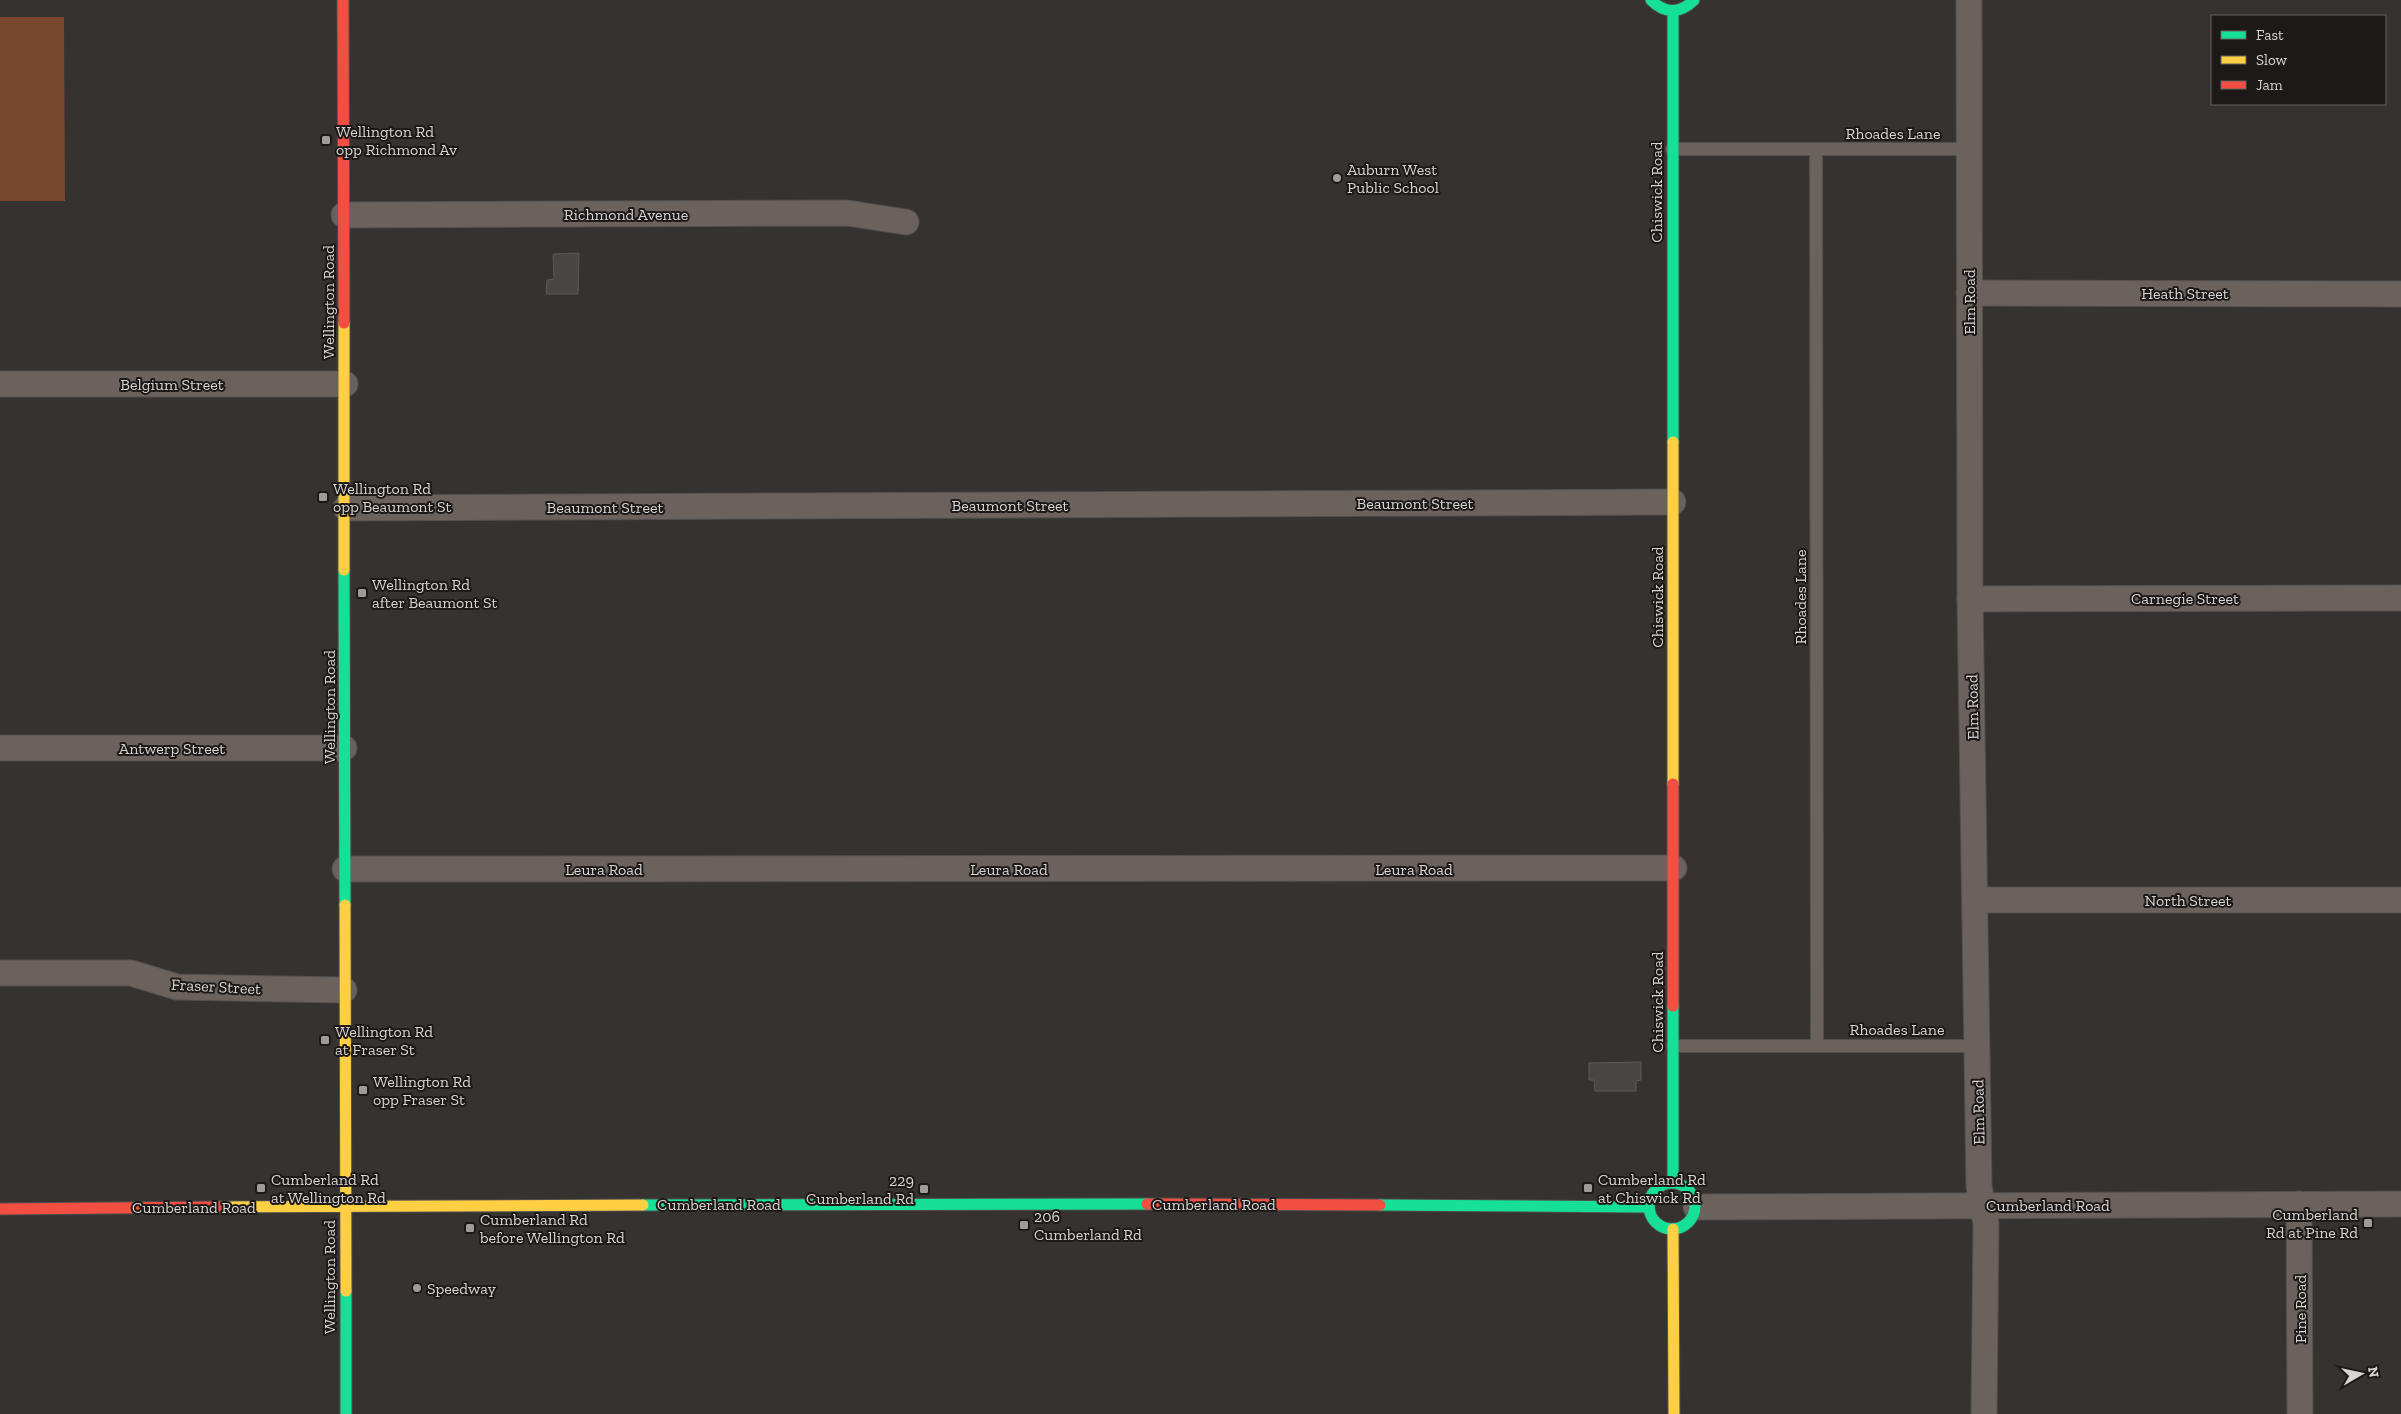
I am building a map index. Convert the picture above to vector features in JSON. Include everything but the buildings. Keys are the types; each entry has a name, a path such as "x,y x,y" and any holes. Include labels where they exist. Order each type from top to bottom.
{"street":[{"name":"Wellington Road","path":"343,0 346,508 344,748 346,1414"},
{"path":"1651,0 1657,7 1672,12 1687,7 1694,0"},
{"name":"Elm Road","path":"1969,0 1970,599 1979,1186 1986,1224 1984,1414"},
{"name":"Chiswick Road","path":"1672,12 1673,1182"},
{"name":"Richmond Avenue","path":"344,216 847,213 906,222"},
{"name":"Heath Street","path":"1969,293 2401,294"},
{"name":"Belgium Street","path":"0,384 345,384"},
{"name":"Beaumont Street","path":"346,508 1673,502"},
{"name":"Carnegie Street","path":"1970,599 2401,598"},
{"name":"Antwerp Street","path":"0,748 344,748"},
{"name":"Leura Road","path":"345,869 1674,868"},
{"name":"North Street","path":"1975,900 2401,900"},
{"name":"Fraser Street","path":"0,973 131,973 177,987 344,990"},
{"path":"1673,1182 1681,1184 1692,1192 1696,1207 1691,1220 1686,1225 1673,1229 1659,1225 1650,1214 1649,1207 1653,1192 1659,1187 1673,1182"},
{"name":"Cumberland Road","path":"0,1208 1156,1204 1649,1207"},
{"name":"Pine Road","path":"2299,1204 2300,1414"},
{"name":"Cumberland Road","path":"1696,1207 2401,1204"},
{"path":"1673,1229 1674,1414"}],"lane":[{"name":"Rhoades Lane","path":"1672,149 1969,149"},
{"name":"Rhoades Lane","path":"1816,149 1817,1045"},
{"name":"Rhoades Lane","path":"1674,1046 1977,1046"}],"shaded area":[{"path":"0,17 64,17 65,201 0,201"}],"traffic: fast":[{"path":"1651,0 1656,5 1667,10 1678,10 1689,5 1694,0"},
{"path":"1673,12 1673,442"},
{"path":"344,570 345,905"},
{"path":"1673,1006 1673,1182"},
{"path":"1677,1183 1681,1184 1691,1193 1694,1197 1695,1206 1694,1215 1685,1225 1677,1229 1667,1229 1659,1225 1650,1215 1649,1201 1653,1193 1663,1184 1677,1183"},
{"path":"643,1205 1147,1204"},
{"path":"1380,1205 1649,1207"},
{"path":"346,1291 346,1414"}],"traffic: slow":[{"path":"344,323 344,570"},
{"path":"1673,442 1673,784"},
{"path":"345,905 346,1291"},
{"path":"221,1207 643,1205"},
{"path":"1673,1229 1674,1414"}],"traffic: jam":[{"path":"343,0 344,323"},
{"path":"1673,784 1673,1006"},
{"path":"1147,1204 1380,1205"},
{"path":"0,1209 221,1207"}],"place":[{"name":"Wellington Rd opp Richmond Av","path":"326,140"},
{"name":"Auburn West Public School","path":"1337,178"},
{"name":"Wellington Rd opp Beaumont St","path":"323,497"},
{"name":"Wellington Rd after Beaumont St","path":"362,593"},
{"name":"Wellington Rd at Fraser St","path":"325,1040"},
{"name":"Wellington Rd opp Fraser St","path":"363,1090"},
{"name":"Cumberland Rd at Wellington Rd","path":"261,1188"},
{"name":"Cumberland Rd at Chiswick Rd","path":"1588,1188"},
{"name":"229 Cumberland Rd","path":"924,1189"},
{"name":"Cumberland Rd at Pine Rd","path":"2368,1223"},
{"name":"206 Cumberland Rd","path":"1024,1225"},
{"name":"Cumberland Rd before Wellington Rd","path":"470,1228"},
{"name":"Speedway","path":"417,1288"}]}
